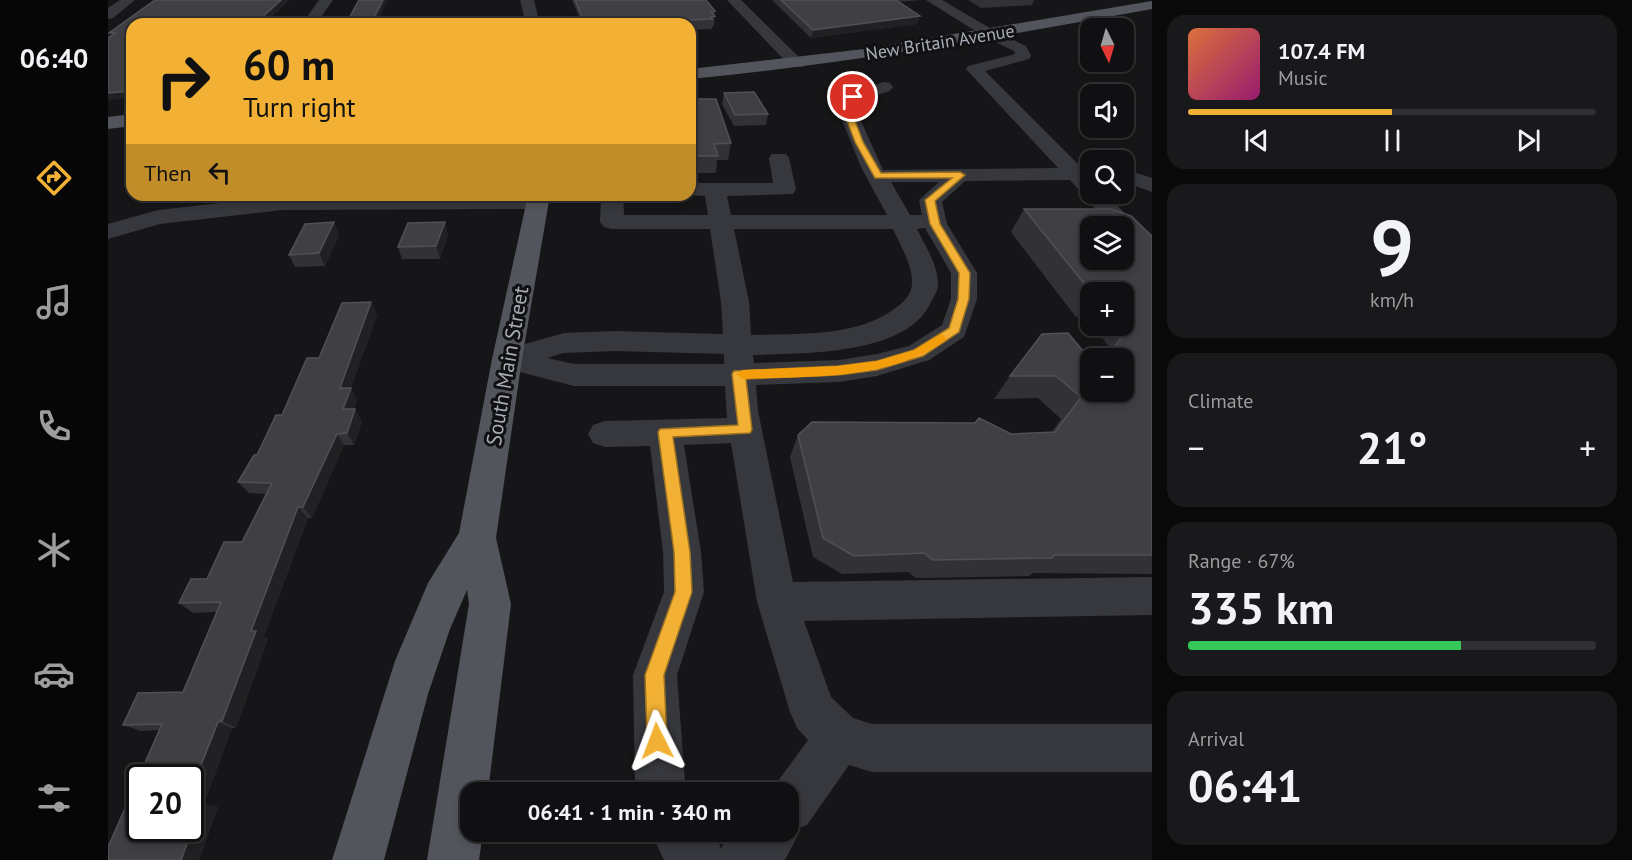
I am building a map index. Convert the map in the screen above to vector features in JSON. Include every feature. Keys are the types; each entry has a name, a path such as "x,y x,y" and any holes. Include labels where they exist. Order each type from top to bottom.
{"main road":[{"name":"New Britain Avenue","path":"696,74 797,64 990,34 1152,5"},
{"path":"108,123 126,121"},
{"name":"South Main Street","path":"453,860 490,604 477,538 507,358 539,201"},
{"name":"South Main Street","path":"357,860 407,693 429,629 443,595 477,538"}],"street":[{"path":"108,15 128,0"},
{"path":"313,18 326,0"},
{"path":"527,0 531,18"},
{"path":"734,0 797,64"},
{"path":"933,0 990,34 1015,45 1023,52 1023,56 1008,62 974,69 1080,173"},
{"path":"507,358 574,375 738,359 800,343 864,337 895,323 916,306 925,287 922,265 902,221 863,150 847,110 853,97 884,87"},
{"path":"696,190 785,189 779,158"},
{"path":"878,176 960,175 1080,179"},
{"path":"738,359 838,371 882,364 919,353 954,330 964,299 964,273 934,222 930,200 960,175"},
{"path":"1134,179 1152,185"},
{"path":"715,189 735,302 738,359 746,430 777,602 813,712 839,738 872,748 1152,748"},
{"path":"108,232 158,217 283,203 411,201"},
{"path":"612,201 612,222 722,220 934,222"},
{"path":"1104,204 1152,255"},
{"path":"924,278 964,285"},
{"path":"864,337 882,364"},
{"path":"605,434 746,430"},
{"path":"662,782 656,731 655,675 684,592 682,552 665,432"},
{"path":"777,602 1152,596"},
{"path":"799,793 839,738"},
{"path":"682,842 689,853 699,860"},
{"path":"743,860 766,842"}],"building":[{"path":"155,0 281,0 261,18 130,18"},
{"path":"359,0 383,0 374,18 349,18"},
{"path":"575,0 706,0 715,11 711,12 715,16 711,17 712,19 582,18"},
{"path":"781,0 896,0 920,16 813,30"},
{"path":"126,21 126,92 108,93 108,38 115,33 109,33"},
{"path":"754,92 768,114 735,115 724,93"},
{"path":"696,99 716,99 731,143 714,144 718,156 696,156"},
{"path":"1024,209 1111,209 1131,216 1080,216 1080,270 1134,270 1134,219 1152,236 1152,555 1054,555 1052,558 933,560 924,553 854,556 823,538 798,435 812,422 975,423 979,418 1011,434 1055,432 1080,398 1080,402 1134,402 1134,348 1114,348 1122,336 1134,336 1134,282 1083,282"},
{"path":"334,222 319,253 289,255 305,224"},
{"path":"445,222 436,246 398,247 408,223"},
{"path":"371,302 340,388 351,388 343,409 355,409 347,433 337,434 303,507 298,507 251,631 256,631 222,721 218,722 201,764 144,764 162,724 123,725 138,693 183,692 221,602 179,603 191,579 207,579 224,542 242,542 272,483 238,482 254,455 257,455 276,415 282,415 307,358 319,358 342,303"},
{"path":"1068,333 1080,348 1080,396 1056,376 1010,376 1042,334"},
{"path":"126,806 126,842 188,842 181,860 108,860 108,847"}],"slow traffic":[{"path":"743,374 838,371 877,365 919,353 941,338"}],"route":[{"path":"657,741 655,675 684,592 682,552 665,432 746,430 739,374 838,371 877,365 919,353 954,330 964,299 964,273 935,224 930,200 960,175 878,176 859,142 847,110 853,97"}]}
